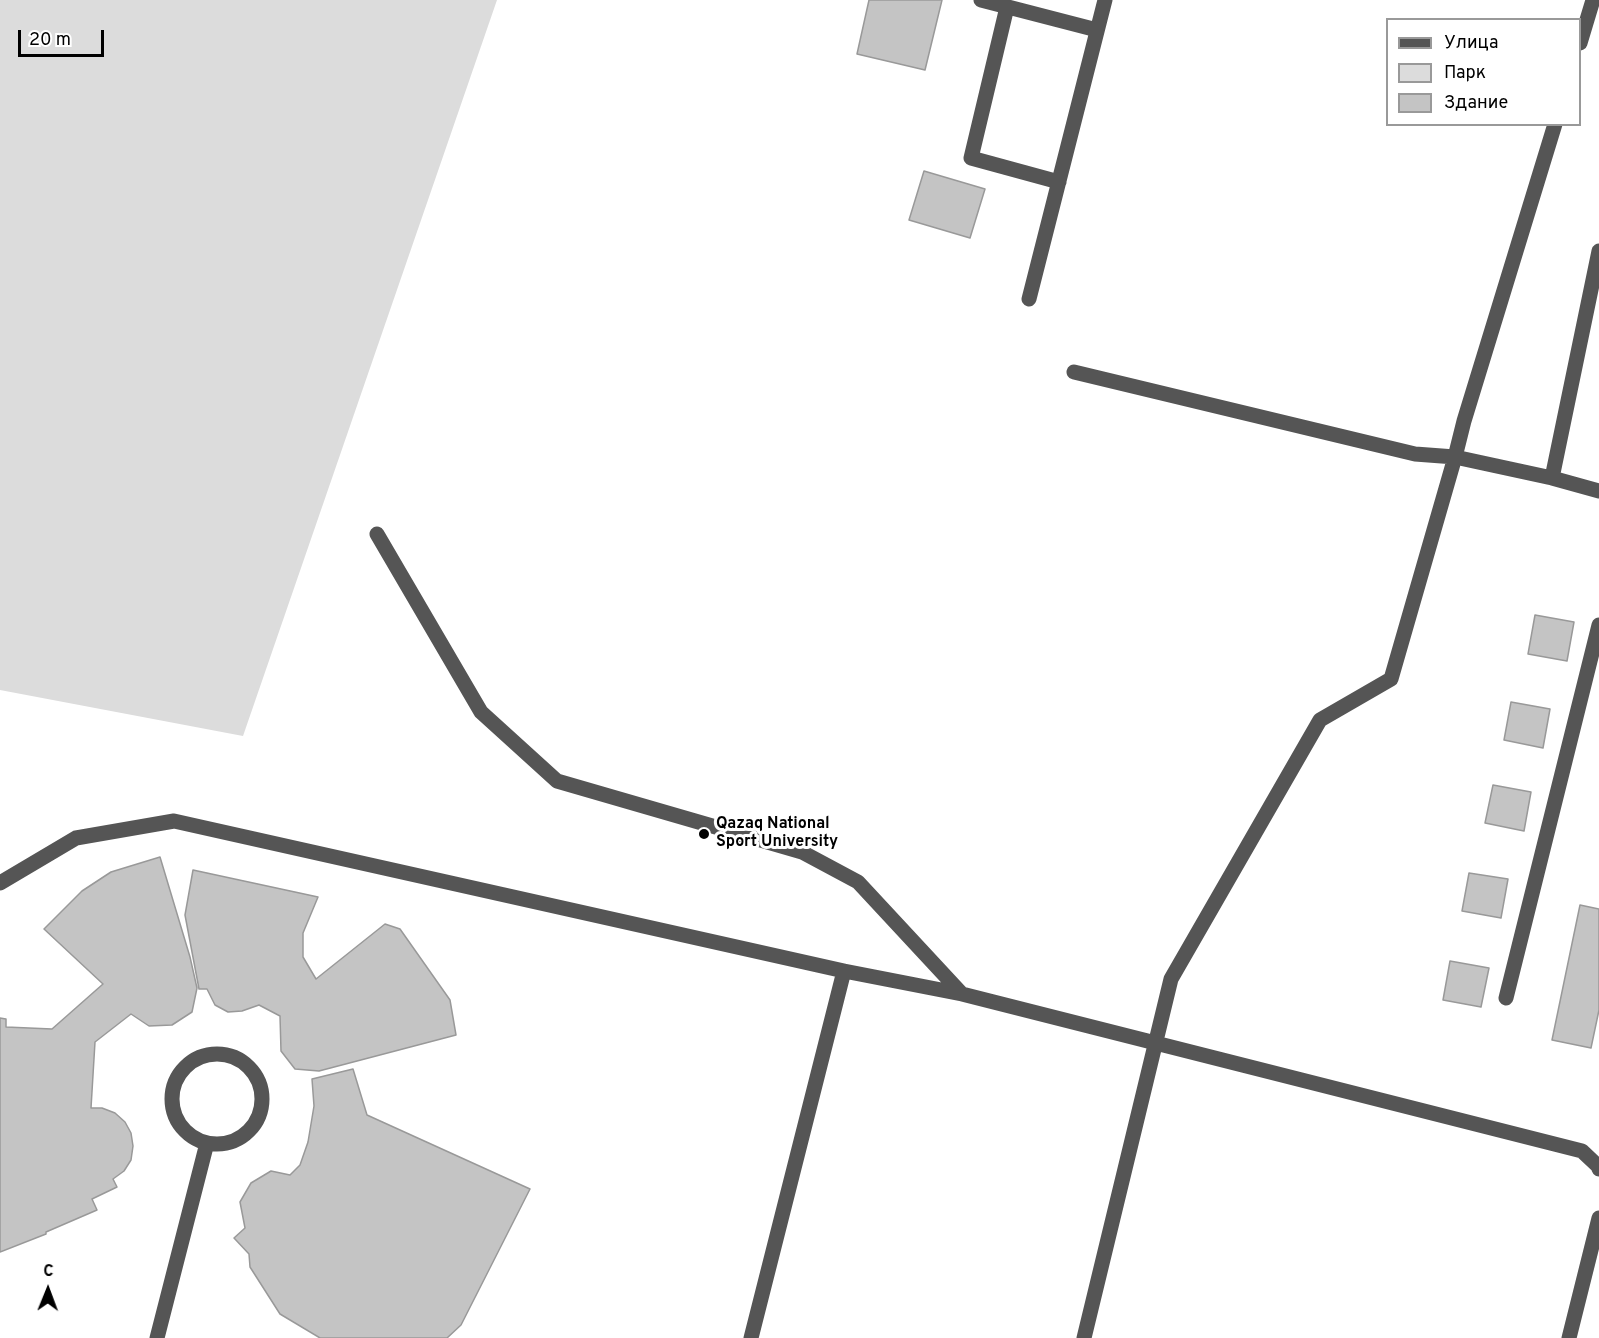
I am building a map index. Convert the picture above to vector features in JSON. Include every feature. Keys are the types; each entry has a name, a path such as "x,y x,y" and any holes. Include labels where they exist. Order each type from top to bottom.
{"lane":[{"path":"981,0 1097,30"},
{"path":"1029,298 1105,0"},
{"path":"1581,41 1593,0"},
{"path":"1006,7 971,158 1059,182"},
{"path":"1084,1338 1171,979 1320,720 1391,679 1464,421 1554,126"},
{"path":"1552,478 1599,251"},
{"path":"1074,372 1415,454 1455,457 1552,478 1599,491"},
{"path":"377,534 481,712 557,781 802,852 858,882 962,993"},
{"path":"1506,998 1599,625"},
{"path":"0,883 76,838 174,821 844,971 962,993 1582,1151 1599,1169"},
{"path":"752,1338 844,971"},
{"path":"212,1053 226,1054 239,1059 254,1074 262,1094 261,1108 256,1121 247,1132 235,1140 222,1144 207,1143 194,1138 183,1129 175,1117 171,1103 172,1089 177,1076 186,1065 198,1057 212,1053"},
{"path":"157,1338 207,1143"},
{"path":"1569,1338 1599,1218"}],"green space":[{"path":"0,0 497,0 243,736 0,690"}],"building":[{"path":"869,0 942,0 925,70 857,54"},
{"path":"924,171 985,189 970,238 909,220"},
{"path":"1535,615 1574,622 1567,661 1528,654"},
{"path":"1511,702 1550,709 1543,748 1504,740"},
{"path":"1493,785 1531,792 1524,831 1485,823"},
{"path":"160,857 197,988 192,1012 172,1025 149,1026 131,1014 95,1042 91,1108 102,1108 115,1113 125,1122 131,1133 133,1146 131,1160 124,1171 113,1179 117,1187 92,1199 97,1210 0,1252 0,1018 6,1019 6,1027 52,1029 103,984 44,929 82,891 111,872"},
{"path":"193,870 318,897 303,933 303,957 316,979 385,924 400,929 450,1000 456,1035 319,1071 295,1069 281,1051 280,1016 259,1005 242,1011 228,1012 215,1005 207,989 199,989 185,915"},
{"path":"1469,873 1508,879 1501,918 1462,911"},
{"path":"1580,905 1599,909 1599,1010 1591,1048 1552,1040"},
{"path":"1450,961 1489,968 1481,1007 1443,1000"},
{"path":"353,1069 367,1115 530,1189 461,1325 447,1338 320,1338 280,1314 250,1267 249,1254 234,1238 245,1228 240,1202 251,1183 271,1171 290,1175 300,1165 308,1142 314,1106 312,1079"}],"place":[{"name":"Qazaq National Sport University","path":"704,834"}]}
